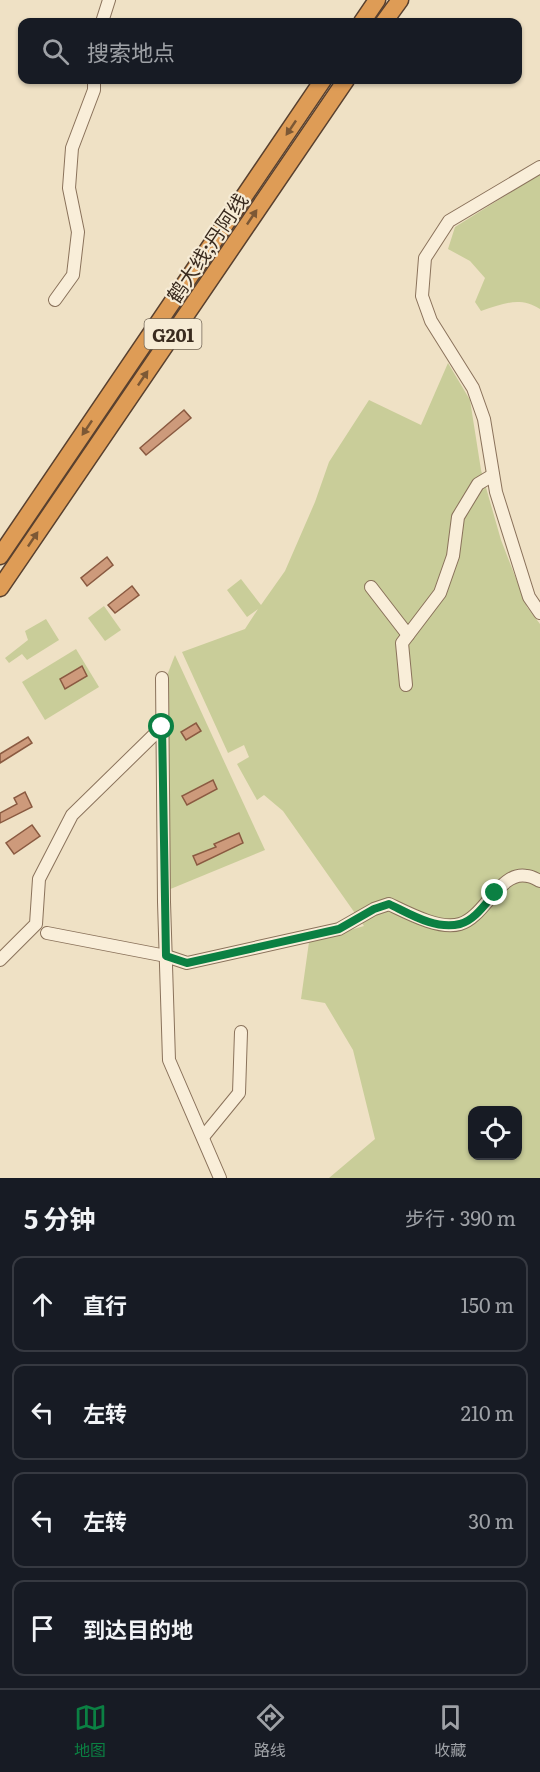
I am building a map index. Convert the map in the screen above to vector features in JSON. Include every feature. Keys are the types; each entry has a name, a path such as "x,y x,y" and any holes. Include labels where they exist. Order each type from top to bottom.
{"highway":[{"path":"365,18 377,0"},
{"path":"387,18 400,0"},
{"name":"鹤大线;丹阿线","path":"0,556 321,84"},
{"name":"鹤大线;丹阿线","path":"0,588 343,84"}],"street":[{"path":"103,18 109,0"},
{"path":"55,300 73,275 78,232 69,188 72,148 94,90 94,84"},
{"path":"540,167 449,221 425,258 422,296 431,321 473,388 484,419 496,492 529,597 540,613"},
{"path":"406,685 402,644 440,593 453,556 458,516 478,484 494,475"},
{"path":"371,587 408,635"},
{"path":"162,678 169,1060 220,1178"},
{"path":"0,960 36,924 39,879 72,815 162,727"},
{"path":"47,933 166,956 187,963 339,929 374,909 389,904 436,924 461,924 477,913 507,880 525,875 540,881"},
{"path":"203,1137 240,1093 241,1032"}],"green space":[{"path":"540,174 540,309 525,303 511,302 481,311 475,302 485,278 470,261 448,249 455,227"},
{"path":"448,363 470,400 481,470 501,540 527,607 540,624 540,1178 329,1178 375,1139 353,1050 325,1003 301,999 309,942 364,926 283,811 264,795 257,800 237,764 249,757 244,745 228,753 182,652 245,629 258,609 247,617 227,590 241,579 261,605 285,571 315,502 329,462 369,400 421,425"},
{"path":"104,606 121,630 105,641 88,618"},
{"path":"46,619 59,640 27,660 22,654 9,663 5,658 28,640 25,631"},
{"path":"76,649 99,687 45,720 22,682"},
{"path":"175,655 265,850 168,890 166,678"}],"building":[{"path":"184,410 191,418 146,455 140,448"},
{"path":"107,557 113,565 87,586 81,578"},
{"path":"132,586 139,595 115,613 108,605"},
{"path":"82,666 87,676 65,689 60,679"},
{"path":"196,723 201,731 186,740 181,732"},
{"path":"28,737 32,743 0,763 0,754"},
{"path":"213,780 217,789 187,805 182,796"},
{"path":"25,792 32,807 0,823 0,813 17,804 14,798"},
{"path":"32,825 40,836 14,854 6,843"},
{"path":"239,833 243,843 197,865 193,856 216,847 214,844"}],"route":[{"path":"162,727 166,956 187,963 275,944 339,929 374,909 389,904 436,924 461,924 477,913 495,893"}]}
